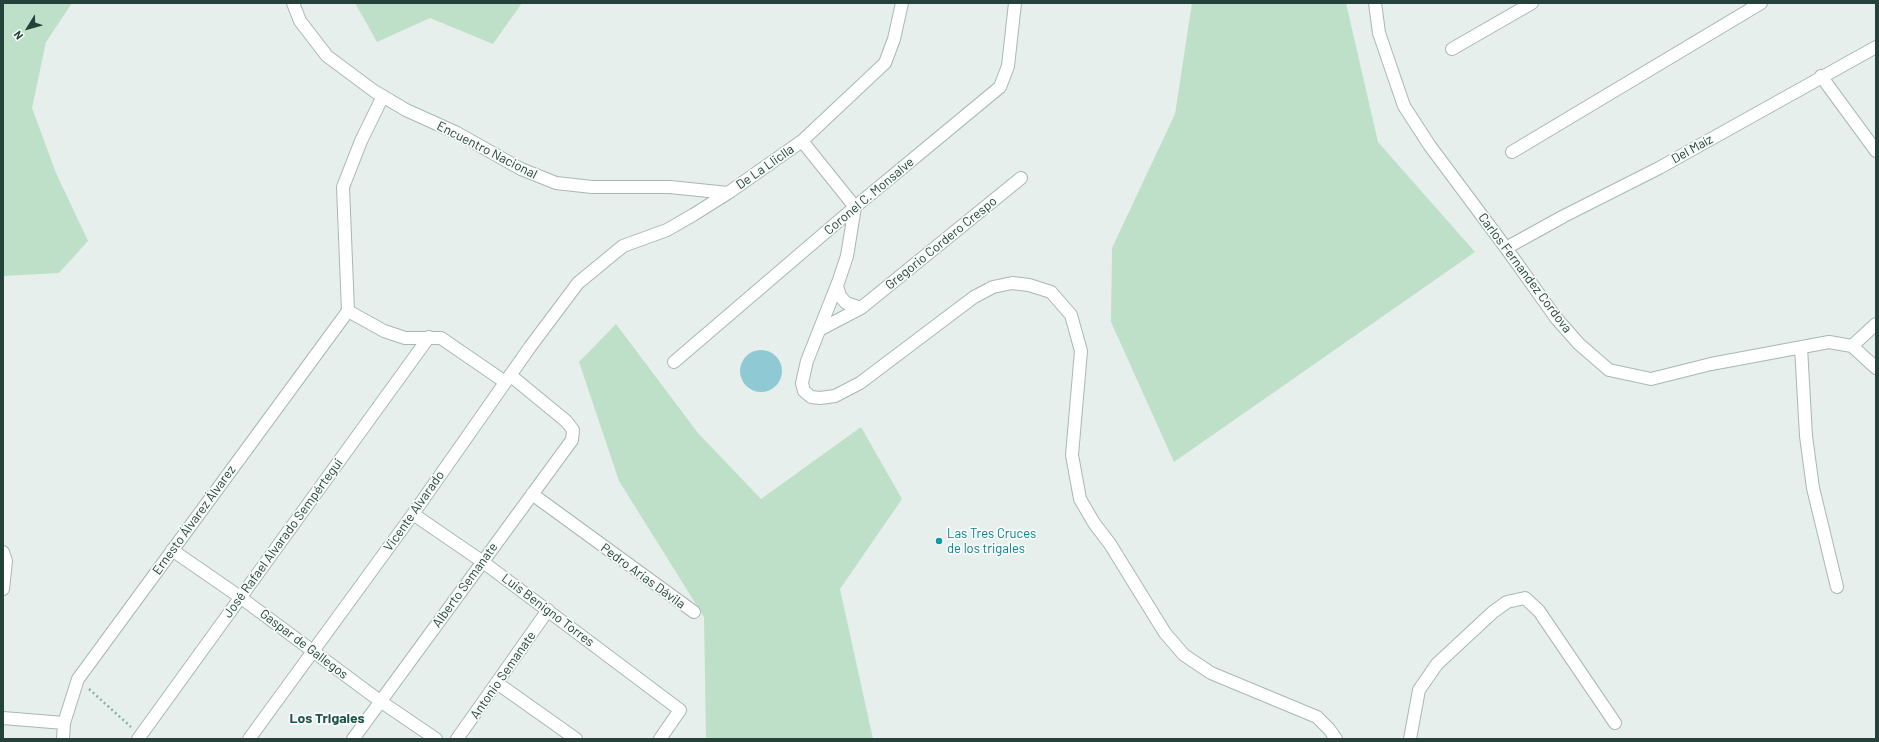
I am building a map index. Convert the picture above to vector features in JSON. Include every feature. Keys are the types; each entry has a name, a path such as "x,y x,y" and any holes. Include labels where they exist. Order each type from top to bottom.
{"street":[{"name":"Encuentro Nacional","path":"293,3 300,21 327,56 383,96 406,110 457,133 521,169 556,183 592,187 670,187 728,193"},
{"name":"De La Lliclla","path":"578,283 623,246 667,230 728,193 802,140 885,63 894,39 902,3"},
{"name":"Coronel C. Monsalve","path":"674,362 855,207 1000,87 1008,66 1016,3"},
{"name":"Carlos Fernandez Cordova","path":"1375,3 1379,34 1404,106 1430,146 1556,318 1579,344 1610,370 1651,380 1711,364 1829,342 1852,346"},
{"path":"1452,49 1532,3"},
{"path":"1512,152 1761,3"},
{"name":"Del Maíz","path":"1506,248 1564,216 1658,168 1821,76 1876,47"},
{"path":"1821,76 1876,151"},
{"path":"383,96 360,141 343,187 348,311 384,331 405,338 441,338 507,378"},
{"path":"802,140 855,207 846,256 837,286 807,361 802,383 804,390 811,397 820,398 835,396 860,383 974,297 993,287 1012,283 1029,285 1050,292 1071,315 1081,351 1072,455 1080,500 1094,523 1110,544 1165,633 1184,655 1211,673 1317,717 1329,729 1336,739"},
{"name":"Gregorio Cordero Crespo","path":"821,329 861,308 1022,178"},
{"name":"Vicente Alvarado","path":"249,739 413,514 507,378 578,283"},
{"path":"837,286 840,296 846,303 861,308"},
{"name":"Ernesto Álvarez Álvarez","path":"63,739 64,723 78,679 348,311"},
{"path":"1876,324 1852,346 1876,368"},
{"name":"José Rafael Alvarado Sempértegui","path":"142,738 240,597 429,337"},
{"path":"1801,347 1806,436 1813,488 1836,587"},
{"name":"Alberto Semanate","path":"353,739 572,440 573,430 566,422 507,378"},
{"name":"Pedro Arias Dávila","path":"532,494 694,612"},
{"name":"Luis Benigno Torres","path":"413,514 483,562 680,710 660,739"},
{"name":"Gaspar de Gallegos","path":"172,550 240,597 380,701 436,739"},
{"path":"3,552 6,561 3,589"},
{"path":"1410,739 1419,690 1437,664 1493,612 1508,602 1525,598 1540,610 1615,723"},
{"name":"Antonio Semanate","path":"457,739 548,610"},
{"path":"497,683 576,739"},
{"path":"3,718 64,723"}],"path":[{"path":"78,679 142,738"}],"green space":[{"path":"3,3 72,3 46,42 32,108 56,173 88,241 59,273 3,276"},
{"path":"355,3 522,3 493,44 430,18 377,42"},
{"path":"1192,3 1346,3 1378,142 1475,252 1174,462 1111,322 1112,248 1175,114"},
{"path":"616,324 698,433 761,499 861,427 902,499 840,589 873,739 706,739 704,617 619,481 579,362"}],"water":[{"path":"757,350 765,350 776,356 782,367 782,375 776,386 765,392 757,392 746,386 740,375 740,367 746,356"}],"place":[{"name":"Las Tres Cruces de los trigales","path":"939,541"}],"district":[{"name":"Los Trigales","path":"327,718"}]}
